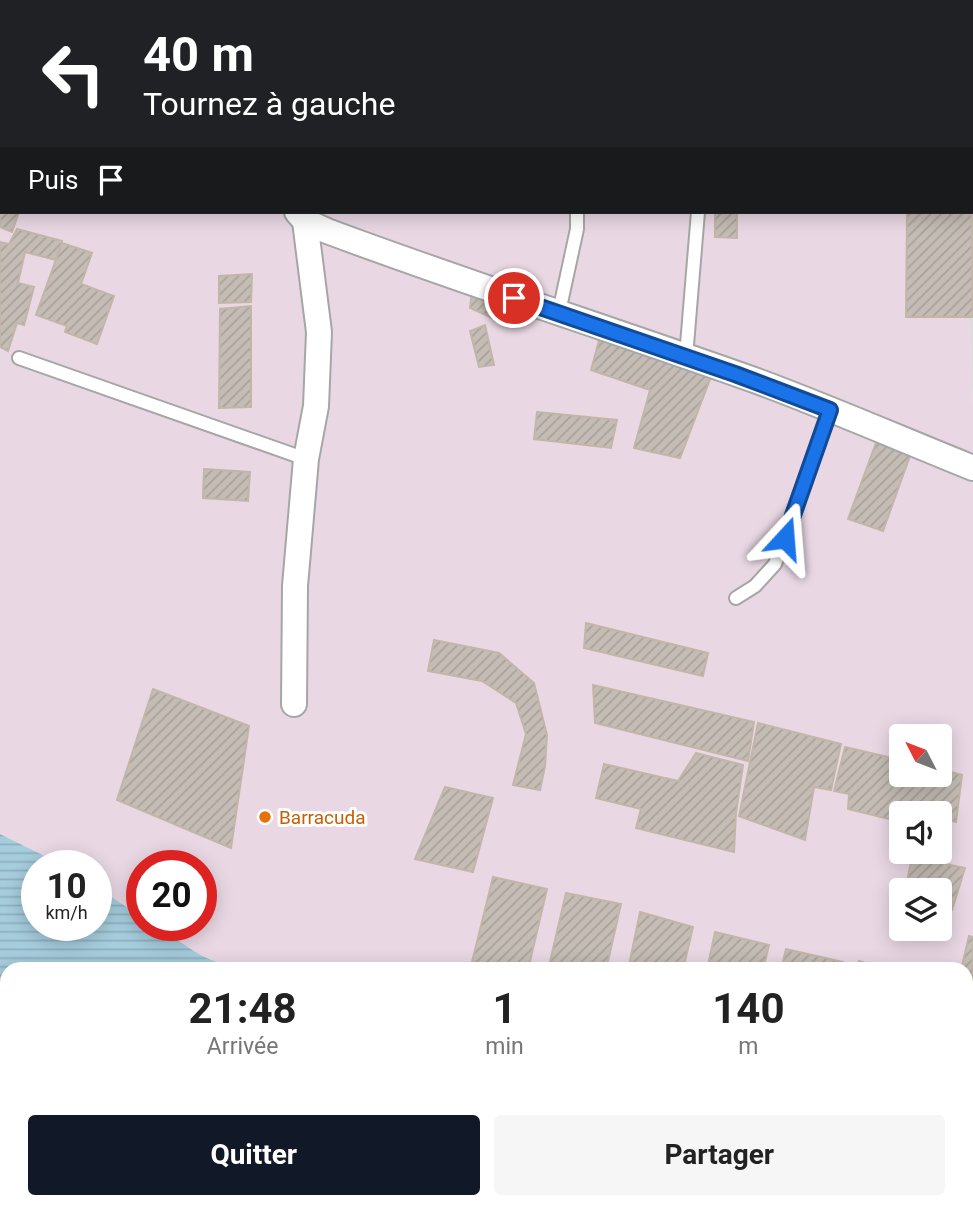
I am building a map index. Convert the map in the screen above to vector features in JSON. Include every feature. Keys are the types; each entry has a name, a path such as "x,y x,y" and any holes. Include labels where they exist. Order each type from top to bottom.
{"street":[{"path":"301,216 456,279 686,357 830,410 973,468"},
{"path":"294,704 295,586 306,459 316,406 319,332 301,216"}],"lane":[{"path":"559,312 577,229 577,214"},
{"path":"686,357 698,214"},
{"path":"19,358 306,459"},
{"path":"736,598 755,586 775,564 830,410"}],"shaded area":[{"path":"0,214 964,214 973,406 973,962 217,962 179,941 217,941 217,850 126,850 126,907 112,897 112,850 32,850 0,834"},
{"path":"964,214 973,214 973,406"}],"water":[{"path":"0,834 32,850 21,850 21,941 112,941 112,897 126,907 126,941 178,941 217,962 0,962"}],"building":[{"path":"0,214 18,214 12,232 0,227"},
{"path":"715,214 737,214 737,238 715,237"},
{"path":"907,214 972,214 973,317 906,317"},
{"path":"17,229 62,241 56,260 25,252 18,283 34,287 24,325 17,323 8,351 0,347 0,242 9,244"},
{"path":"62,243 92,253 81,284 114,296 97,344 65,332 67,326 36,315"},
{"path":"252,274 251,302 219,303 219,276"},
{"path":"472,291 499,302 492,318 470,308"},
{"path":"251,306 251,407 219,408 220,309"},
{"path":"485,325 494,365 479,367 470,331"},
{"path":"601,333 712,374 680,458 634,448 650,390 591,370"},
{"path":"537,412 617,420 611,448 534,439"},
{"path":"877,440 911,453 883,531 848,519"},
{"path":"204,469 250,472 248,501 203,498"},
{"path":"586,623 708,653 703,676 584,648"},
{"path":"434,640 499,653 534,683 547,735 540,790 513,785 526,734 516,703 482,681 428,671"},
{"path":"593,685 754,722 748,761 595,723"},
{"path":"153,689 249,726 231,848 117,800"},
{"path":"758,723 841,744 831,790 814,787 805,840 739,816"},
{"path":"845,747 889,757 889,788 952,788 952,772 962,775 956,822 952,821 952,801 889,801 889,819 848,809 849,794 834,791"},
{"path":"696,753 743,765 734,852 636,828 641,809 596,798 604,764 678,781"},
{"path":"445,787 493,798 473,872 415,859"},
{"path":"911,864 946,864 965,868 952,910 952,878 908,878"},
{"path":"493,877 547,889 530,962 472,962"},
{"path":"566,893 621,904 608,962 550,962"},
{"path":"640,912 693,927 685,962 630,962"},
{"path":"715,932 769,945 765,962 709,962"},
{"path":"969,936 973,937 973,962 963,962"},
{"path":"786,949 843,962 783,962"}],"place":[{"name":"Barracuda","path":"265,817"}],"route":[{"path":"514,298 735,374 830,410 785,538"}]}
